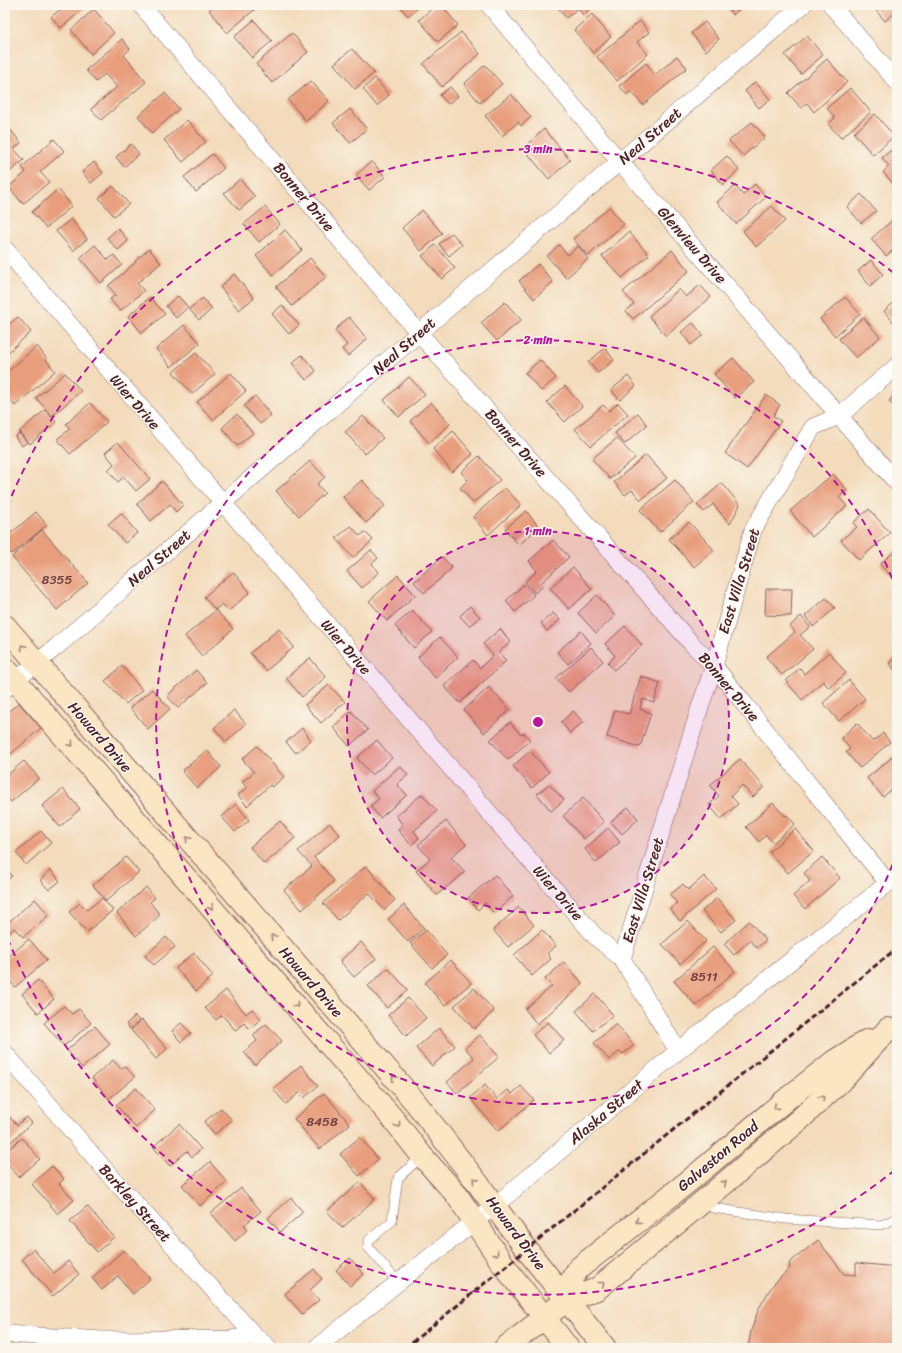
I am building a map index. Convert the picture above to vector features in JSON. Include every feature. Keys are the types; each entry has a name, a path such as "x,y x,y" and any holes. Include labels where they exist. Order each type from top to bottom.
{"main road":[{"name":"Howard Drive","path":"5,626 416,1103 527,1250 605,1348"},
{"name":"Howard Drive","path":"8,679 194,888 456,1194 504,1267 568,1348"},
{"path":"194,888 215,870"},
{"name":"Galveston Road","path":"567,1300 573,1277 579,1268 689,1181 758,1122 833,1062 892,1025"},
{"name":"Galveston Road","path":"505,1348 567,1300 597,1289 706,1199 799,1120 845,1077 892,1025"},
{"path":"758,1122 774,1141"}],"street":[{"name":"Bonner Drive","path":"141,5 419,333 692,644 714,666 892,879"},
{"name":"Glenview Drive","path":"489,5 620,162 897,484"},
{"name":"Neal Street","path":"8,679 36,663 803,5"},
{"path":"831,5 897,82"},
{"name":"Wier Drive","path":"5,249 595,936 622,959 678,1051"},
{"name":"East Villa Street","path":"622,959 714,666 753,530 813,427 839,416 897,366"},
{"name":"Alaska Street","path":"316,1348 494,1205 678,1051 892,879"},
{"name":"Barkley Street","path":"5,1053 107,1172 256,1336 269,1348"},
{"path":"5,1334 102,1340 232,1339 256,1336"}],"lane":[{"path":"398,1282 368,1247 369,1240 392,1221 398,1178 422,1156"},
{"path":"706,1199 713,1208 786,1219 881,1225 897,1218"}],"building":[{"path":"57,5 88,5 61,28 51,17 61,9"},
{"path":"215,5 260,5 227,33 209,10"},
{"path":"399,5 421,5 408,16"},
{"path":"436,5 441,5 458,25 438,42 419,20"},
{"path":"556,5 595,5 583,15 578,8 566,18"},
{"path":"724,5 745,5 733,15"},
{"path":"871,5 897,5 897,11 885,21"},
{"path":"94,9 114,33 91,54 71,30"},
{"path":"592,14 611,37 593,53 574,30"},
{"path":"254,20 272,41 252,58 234,37"},
{"path":"640,21 649,32 637,42 648,54 617,81 597,57"},
{"path":"705,22 719,39 706,51 691,33"},
{"path":"461,32 480,54 442,87 423,64"},
{"path":"292,33 308,52 272,83 256,64"},
{"path":"807,36 823,55 801,74 785,55"},
{"path":"122,39 130,49 124,55 146,82 101,120 91,109 117,87 105,74 96,82 86,70"},
{"path":"352,49 374,73 355,89 334,64"},
{"path":"677,56 687,68 643,105 631,91 627,95 619,86 646,63 655,75"},
{"path":"827,59 847,82 814,112 807,103 801,108 788,93"},
{"path":"485,65 502,84 480,103 464,84"},
{"path":"375,78 389,95 377,106 363,89"},
{"path":"311,81 329,101 306,121 288,100"},
{"path":"755,82 770,99 759,108 745,91"},
{"path":"450,87 458,96 448,104 440,95"},
{"path":"850,88 871,112 841,138 828,124 835,118 827,108"},
{"path":"165,93 179,109 152,133 138,116"},
{"path":"511,94 531,117 521,126 518,122 502,136 485,116"},
{"path":"350,109 367,129 350,143 333,123"},
{"path":"875,114 894,136 873,155 854,133"},
{"path":"187,120 206,142 183,162 164,140"},
{"path":"752,122 765,137 743,156 729,141"},
{"path":"10,129 21,143 14,149 24,160 5,176 5,133"},
{"path":"544,129 570,160 549,179 523,148"},
{"path":"54,139 64,151 40,172 49,182 23,204 9,187 26,172 22,167"},
{"path":"131,144 139,154 124,167 116,157"},
{"path":"897,145 896,187 883,172 889,166 882,158"},
{"path":"212,154 224,168 196,192 184,177"},
{"path":"727,156 739,170 723,185 711,170"},
{"path":"372,161 385,177 369,190 356,175"},
{"path":"94,162 103,173 91,183 82,172"},
{"path":"240,179 255,197 239,210 224,193"},
{"path":"755,184 766,197 736,224 717,202 735,186 743,195"},
{"path":"113,186 129,204 114,216 99,198"},
{"path":"58,189 72,206 46,228 32,212"},
{"path":"861,194 876,211 861,223 847,207"},
{"path":"772,206 785,221 756,247 743,231"},
{"path":"265,207 280,224 259,242 244,224"},
{"path":"609,207 624,224 588,256 573,239"},
{"path":"422,210 442,233 421,251 402,228"},
{"path":"897,216 897,240 894,243 897,247 886,256 871,239"},
{"path":"71,219 87,239 73,251 56,231"},
{"path":"118,228 128,241 118,250 107,238"},
{"path":"285,230 302,250 273,275 256,256"},
{"path":"629,232 649,255 622,278 602,256"},
{"path":"452,233 462,245 449,256 439,244"},
{"path":"95,245 108,260 114,255 122,265 101,283 80,258"},
{"path":"435,245 455,268 442,279 422,256"},
{"path":"559,245 568,255 578,246 588,259 566,278 547,256"},
{"path":"149,249 161,263 137,283 144,291 120,311 110,299 116,295 108,286"},
{"path":"672,250 689,271 633,319 626,311 634,304 623,292"},
{"path":"310,258 326,277 292,306 276,287"},
{"path":"871,260 883,274 870,286 858,271"},
{"path":"538,264 553,282 534,299 519,281"},
{"path":"234,274 254,298 239,310 220,287"},
{"path":"700,285 711,297 666,336 649,316 679,289 686,297"},
{"path":"178,296 188,307 176,318 166,306"},
{"path":"150,297 165,314 142,333 128,316"},
{"path":"845,297 860,314 835,336 820,319"},
{"path":"203,298 212,309 199,320 189,309"},
{"path":"897,300 897,322 895,324 884,311"},
{"path":"505,302 521,320 497,341 481,323"},
{"path":"282,305 299,325 289,334 272,314"},
{"path":"18,317 31,332 5,355 5,328"},
{"path":"349,317 367,339 348,356 342,349 347,345 335,330"},
{"path":"863,317 880,337 856,358 839,339"},
{"path":"693,323 703,335 691,345 681,332"},
{"path":"184,325 200,343 171,367 156,349"},
{"path":"37,346 55,371 15,406 9,399 5,402 5,374"},
{"path":"605,348 614,360 598,373 588,362"},
{"path":"196,353 215,374 192,394 173,372"},
{"path":"302,355 316,371 306,380 292,363"},
{"path":"733,358 754,382 735,398 714,374"},
{"path":"540,360 556,378 541,391 525,373"},
{"path":"65,373 81,391 52,416 36,398"},
{"path":"231,373 246,391 213,420 197,402"},
{"path":"628,376 636,386 620,400 611,390"},
{"path":"409,377 425,394 399,417 384,400"},
{"path":"565,386 582,406 565,422 547,402"},
{"path":"897,394 897,410 889,401"},
{"path":"766,395 780,405 773,416 781,421 747,469 725,453"},
{"path":"255,396 271,415 260,424 244,406"},
{"path":"431,402 450,424 429,443 410,421"},
{"path":"90,403 107,422 70,454 57,439 70,429 66,424"},
{"path":"618,403 628,414 591,446 575,429 603,405 609,411"},
{"path":"45,410 56,422 30,444 19,432"},
{"path":"638,413 647,425 625,444 615,433"},
{"path":"237,414 253,433 237,446 222,428"},
{"path":"363,416 383,438 365,454 345,432"},
{"path":"453,431 473,454 452,472 433,449"},
{"path":"19,433 27,442 22,446 15,437"},
{"path":"617,438 635,458 610,479 592,459"},
{"path":"118,442 150,479 136,491 124,477 118,482 108,470 114,464 105,453"},
{"path":"646,455 667,478 641,500 632,490 625,495 614,482"},
{"path":"479,456 500,480 473,503 460,488 468,480 461,472"},
{"path":"310,461 325,477 317,484 325,493 299,516 276,491"},
{"path":"833,474 847,490 839,497 847,506 812,537 790,511"},
{"path":"362,480 385,506 366,523 343,497"},
{"path":"675,480 694,502 660,532 640,510"},
{"path":"162,481 183,505 176,512 170,504 151,521 137,504"},
{"path":"722,483 740,505 730,524 713,504 704,512 697,505"},
{"path":"505,488 521,505 488,535 473,517"},
{"path":"869,509 890,533 859,560 841,540 857,527 853,523"},
{"path":"526,511 539,527 519,545 505,529"},
{"path":"36,512 47,525 12,554 10,552 5,556 5,525 11,533"},
{"path":"121,513 137,533 125,543 108,524"},
{"path":"689,522 714,550 694,567 669,539"},
{"path":"351,526 360,536 365,532 373,540 353,558 336,538"},
{"path":"42,530 88,583 57,610 12,557"},
{"path":"553,540 569,557 541,583 543,586 535,593 525,582 537,571 529,561"},
{"path":"897,549 897,577 894,580 880,564"},
{"path":"371,550 378,558 372,564 379,572 362,588 347,571"},
{"path":"442,557 452,568 424,593 414,582"},
{"path":"573,567 592,589 569,609 550,588"},
{"path":"233,572 250,592 229,611 222,604 215,610 204,597"},
{"path":"398,575 415,595 387,621 369,601"},
{"path":"524,584 534,595 515,612 506,601"},
{"path":"766,589 792,589 791,616 765,615"},
{"path":"597,595 615,616 596,633 578,613"},
{"path":"826,598 835,608 813,627 805,616"},
{"path":"470,606 480,617 469,626 460,616"},
{"path":"216,610 233,629 202,656 185,636"},
{"path":"412,610 432,632 414,648 395,626"},
{"path":"553,613 560,620 547,631 541,623"},
{"path":"801,616 810,627 800,635 813,649 782,675 766,657 795,632 790,626"},
{"path":"625,626 642,645 614,670 608,663 615,656 605,644"},
{"path":"279,629 294,647 266,671 250,653"},
{"path":"500,629 511,642 499,652 506,661 460,703 444,686 473,660 480,668 493,655 483,644"},
{"path":"581,631 591,643 568,664 557,652"},
{"path":"440,637 458,657 435,678 418,657"},
{"path":"591,647 603,661 569,692 556,678"},
{"path":"829,652 846,673 829,688 823,681 802,700 786,681 800,668 804,674"},
{"path":"897,655 897,673 889,663"},
{"path":"310,658 326,677 302,697 286,678"},
{"path":"122,666 142,690 126,704 105,681"},
{"path":"196,670 207,683 178,708 167,696"},
{"path":"641,676 660,683 654,703 643,699 640,709 651,713 640,747 607,737 615,710 629,714"},
{"path":"849,680 865,699 839,721 823,703"},
{"path":"329,685 345,702 321,723 305,705"},
{"path":"489,687 510,710 484,733 464,710"},
{"path":"152,689 170,709 148,729 130,708"},
{"path":"19,703 41,728 5,759 5,714"},
{"path":"234,710 246,724 226,742 214,728"},
{"path":"351,711 368,730 349,746 333,727"},
{"path":"573,711 583,722 570,733 561,722"},
{"path":"510,722 521,735 524,733 530,740 508,760 490,740"},
{"path":"857,723 873,742 883,733 890,742 860,768 846,752 850,749 841,738"},
{"path":"302,728 311,740 296,753 286,742"},
{"path":"377,740 392,758 372,775 357,758"},
{"path":"257,746 284,777 272,787 270,785 247,806 238,795 247,788 242,782 254,772 242,759"},
{"path":"207,750 221,767 197,788 182,771"},
{"path":"530,751 549,772 532,788 513,766"},
{"path":"897,753 897,784 883,797 867,778"},
{"path":"740,759 764,787 753,797 742,785 731,796 738,804 721,819 709,805 719,796 710,785"},
{"path":"24,761 39,778 11,802 5,795 5,777"},
{"path":"400,766 408,775 397,784 407,795 380,818 370,806 379,799 372,791"},
{"path":"549,784 564,800 551,811 537,794"},
{"path":"63,789 80,809 60,827 42,806"},
{"path":"422,794 437,811 414,831 419,838 411,845 398,830 403,825 396,816"},
{"path":"583,798 604,822 584,839 563,816"},
{"path":"773,803 795,824 773,843 766,835 759,842 746,827"},
{"path":"236,804 249,820 235,832 222,817"},
{"path":"628,807 638,819 622,834 611,822"},
{"path":"280,821 295,838 264,864 250,847"},
{"path":"446,821 466,844 451,857 465,872 437,895 416,871 430,859 418,845"},
{"path":"330,823 340,835 314,857 334,881 302,910 284,890 312,866 298,851"},
{"path":"608,828 620,842 596,863 585,849"},
{"path":"795,829 814,851 788,873 769,852"},
{"path":"41,831 51,843 26,865 16,853"},
{"path":"126,857 139,872 106,901 93,885"},
{"path":"822,857 840,878 805,909 793,896 810,881 804,873"},
{"path":"366,866 395,900 384,910 369,893 338,920 323,903"},
{"path":"5,868 12,876 5,882"},
{"path":"51,870 60,881 49,890 40,880"},
{"path":"495,875 513,896 494,913 485,903 478,910 468,898"},
{"path":"704,876 716,889 680,921 670,909 677,903 670,895 683,884 688,890"},
{"path":"146,887 155,898 150,902 160,915 136,936 117,913"},
{"path":"102,898 113,910 87,932 69,912 80,903 87,910"},
{"path":"717,898 736,920 721,932 702,911"},
{"path":"35,899 49,915 23,937 14,928 5,936 5,915 10,921"},
{"path":"404,905 424,928 408,942 388,919"},
{"path":"519,907 534,925 508,947 493,930"},
{"path":"688,921 706,941 680,964 662,944"},
{"path":"749,921 766,940 757,948 750,940 734,955 724,944"},
{"path":"426,930 447,955 432,968 410,943"},
{"path":"542,930 556,946 547,953 551,959 532,976 514,955"},
{"path":"166,937 175,947 154,965 145,956"},
{"path":"29,939 47,960 15,987 5,975 5,960"},
{"path":"361,942 376,959 354,977 340,961"},
{"path":"713,947 735,971 696,1006 674,981"},
{"path":"194,953 213,976 196,991 176,968"},
{"path":"451,960 471,983 445,1006 425,983"},
{"path":"564,962 583,984 537,1024 525,1009 552,986 545,979"},
{"path":"388,968 408,990 387,1008 368,986"},
{"path":"38,980 54,999 38,1013 22,994"},
{"path":"474,988 494,1011 474,1029 454,1006"},
{"path":"226,990 246,1014 252,1009 261,1019 249,1029 244,1023 236,1031 222,1015 216,1020 205,1008"},
{"path":"595,994 613,1015 593,1031 576,1011"},
{"path":"408,998 426,1018 406,1036 388,1015"},
{"path":"64,1006 72,1014 79,1009 91,1023 64,1046 44,1023"},
{"path":"135,1016 139,1021 130,1029 126,1024"},
{"path":"142,1020 167,1049 156,1059 131,1030"},
{"path":"548,1022 564,1040 549,1053 533,1035"},
{"path":"181,1023 191,1033 181,1042 172,1031"},
{"path":"266,1024 282,1041 255,1065 244,1052 257,1041 253,1035"},
{"path":"616,1024 634,1045 623,1054 620,1051 609,1060 594,1043"},
{"path":"95,1026 110,1044 82,1068 67,1050"},
{"path":"439,1028 455,1046 432,1066 416,1048"},
{"path":"480,1035 499,1057 457,1093 447,1082 474,1058 465,1048"},
{"path":"113,1060 121,1069 125,1066 135,1077 109,1099 92,1078"},
{"path":"301,1065 318,1086 304,1098 299,1093 286,1104 273,1089"},
{"path":"485,1085 497,1099 508,1090 512,1094 521,1086 534,1100 498,1131 470,1098"},
{"path":"136,1088 155,1110 136,1128 116,1105"},
{"path":"324,1093 350,1124 320,1149 294,1119"},
{"path":"221,1108 232,1120 215,1134 204,1122"},
{"path":"5,1112 17,1125 27,1117 32,1123 5,1147"},
{"path":"179,1124 201,1149 192,1157 187,1151 170,1166 153,1147"},
{"path":"360,1137 378,1159 359,1176 340,1154"},
{"path":"22,1138 40,1159 19,1177 5,1161 5,1152"},
{"path":"210,1162 227,1182 200,1206 182,1185"},
{"path":"52,1166 64,1179 59,1184 74,1200 58,1214 32,1184"},
{"path":"360,1182 375,1199 342,1228 327,1211"},
{"path":"241,1188 261,1211 244,1225 248,1229 235,1241 211,1213"},
{"path":"291,1198 303,1212 280,1232 268,1218"},
{"path":"87,1206 114,1237 97,1252 70,1221"},
{"path":"818,1240 844,1274 856,1275 856,1263 897,1267 897,1348 748,1348 751,1331 759,1308 772,1286 790,1268 789,1263"},
{"path":"33,1249 54,1273 68,1261 79,1274 53,1296 22,1259"},
{"path":"124,1250 150,1279 133,1294 118,1276 102,1290 92,1278"},
{"path":"350,1258 364,1274 350,1286 336,1270"},
{"path":"314,1269 322,1279 310,1290 319,1300 302,1314 285,1294"}],"railway":[{"path":"405,1348 897,948"}]}
